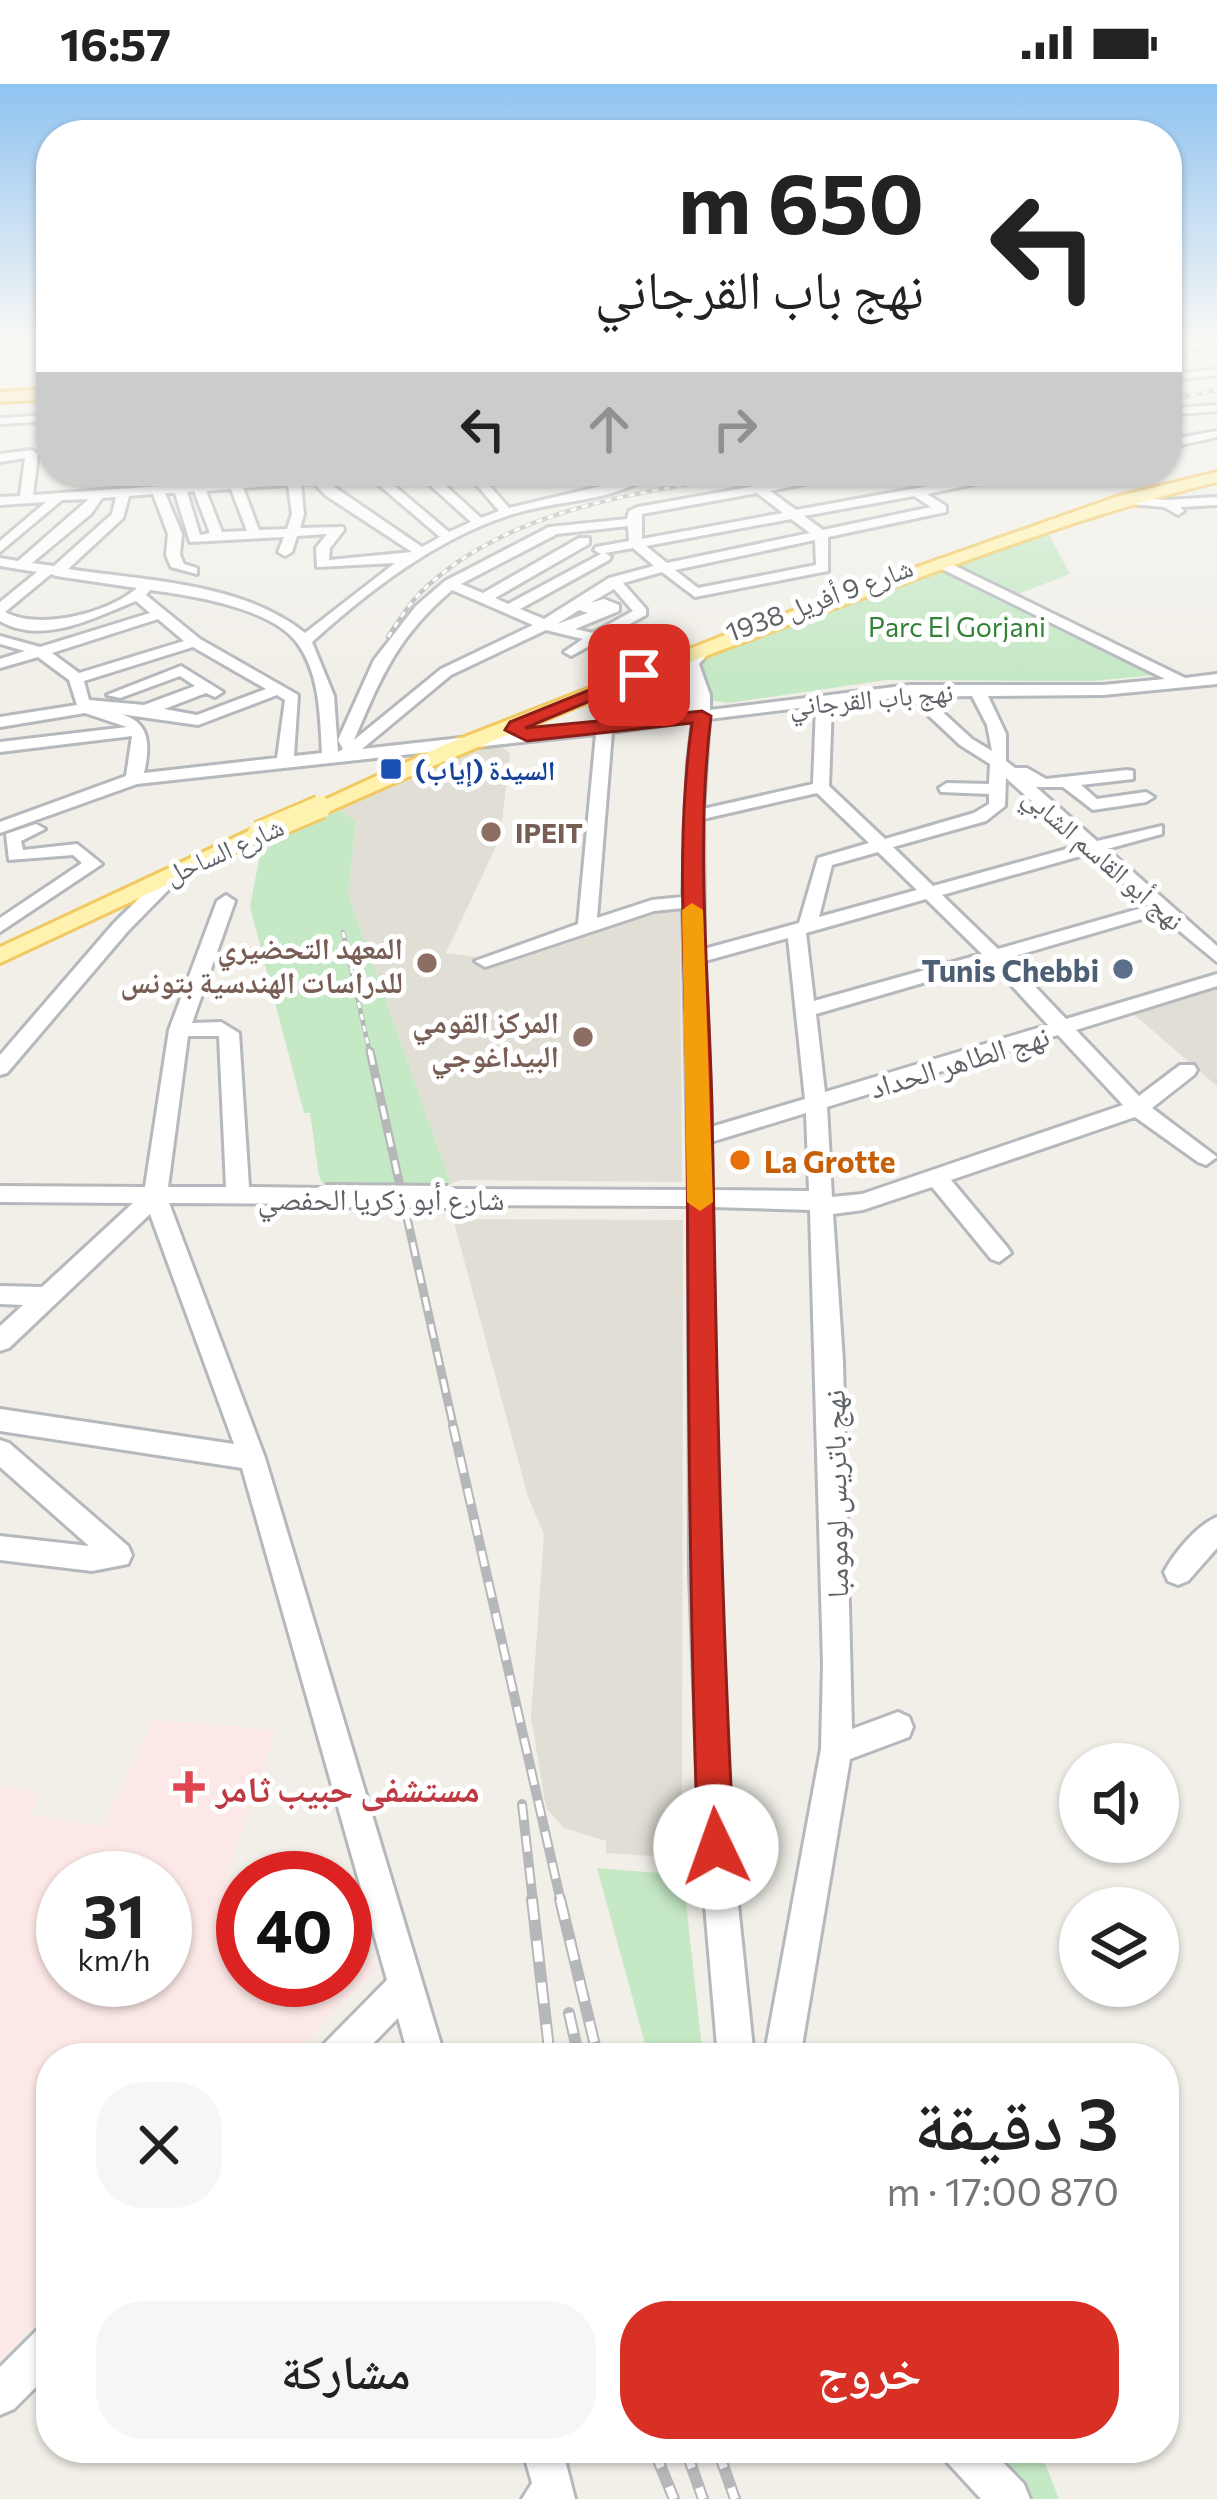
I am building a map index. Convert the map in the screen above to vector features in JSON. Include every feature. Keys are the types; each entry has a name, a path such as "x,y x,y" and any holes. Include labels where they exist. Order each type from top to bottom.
{"main road":[{"name":"شارع 9 أفريل 1938","path":"1182,480 1214,470"},
{"name":"شارع 9 أفريل 1938","path":"1182,478 1214,470"},
{"name":"شارع 9 أفريل 1938","path":"454,746 516,727 724,632 1108,495 1146,486"},
{"name":"شارع 9 أفريل 1938","path":"631,674 1165,486"},
{"name":"شارع 9 أفريل 1938","path":"454,746 516,727"},
{"name":"شارع الساحل","path":"0,956 180,868 454,746"}],"street":[{"path":"0,520 22,500 30,451"},
{"path":"0,476 0,460 36,453"},
{"path":"0,548 63,497 66,486"},
{"path":"21,565 122,486"},
{"path":"172,486 173,555 178,567 192,572"},
{"path":"0,501 222,486"},
{"path":"236,486 254,533"},
{"path":"285,552 303,486"},
{"path":"318,486 417,555"},
{"path":"385,486 449,538"},
{"path":"435,486 479,523"},
{"path":"484,486 507,513"},
{"path":"305,641 417,555 449,538 507,513 611,486"},
{"path":"342,754 381,660 421,609 450,584 559,529 781,486"},
{"path":"508,610 602,554 636,544 954,486"},
{"path":"207,487 214,534 222,536"},
{"path":"171,490 195,539 340,530 323,548 324,564 417,555"},
{"path":"636,544 692,591 705,593 823,568 821,535 760,490"},
{"path":"116,491 118,515 0,612 11,624 34,628 142,591"},
{"path":"553,627 575,604 620,578 942,509 918,493"},
{"path":"1122,500 1173,507 1217,501"},
{"path":"636,544 639,516"},
{"path":"559,529 602,554 641,612 571,652"},
{"path":"483,598 584,541"},
{"path":"0,562 142,591 241,602 305,641 342,754"},
{"path":"941,563 1184,683"},
{"path":"450,584 553,627 594,638"},
{"path":"142,591 160,614 195,642 280,689 295,703 285,762"},
{"path":"342,754 446,672 553,627 614,608 604,603 586,609 575,604"},
{"path":"0,664 160,614"},
{"path":"0,640 40,651 76,679 89,708 117,716 137,730 142,747 134,779"},
{"path":"76,679 195,642"},
{"path":"704,650 691,664 701,695 692,902 706,1620 716,1847 735,2043"},
{"path":"115,695 182,670 235,710"},
{"path":"631,674 673,680 687,688 699,719"},
{"name":"نهج باب القرجاني","path":"516,727 604,728 910,690 1102,690 1217,679"},
{"path":"146,710 207,687"},
{"path":"0,722 89,708 146,710 194,720 235,710 280,689"},
{"path":"910,690 966,742 1000,757 1035,783 1127,775"},
{"name":"نهج أبو القاسم الشابي","path":"977,691 997,728 1000,757 1093,848 1217,956"},
{"path":"824,699 821,787 996,957 1138,1108 1206,1157"},
{"path":"587,926 604,728"},
{"path":"0,747 137,730"},
{"path":"0,829 134,779 454,746"},
{"path":"878,845 992,812 999,789 1000,757"},
{"path":"1068,782 1093,805 1146,797"},
{"path":"695,816 821,787"},
{"path":"0,926 93,864 77,849 15,856 12,838 109,804 118,798 111,788"},
{"path":"947,788 999,789"},
{"path":"693,958 1156,830"},
{"name":"نهج باتريس لومومبا","path":"785,2043 836,1749 831,1382 802,926 821,864 878,845"},
{"path":"4,1061 121,927 180,868"},
{"path":"121,927 131,894"},
{"path":"226,901 179,1030 155,1196 252,1458 422,2043"},
{"path":"485,961 652,906 692,902"},
{"path":"807,1010 1161,908"},
{"name":"نهج الطاهر الحداد","path":"700,1138 1217,980"},
{"path":"179,1030 221,1028 231,1037 238,1196"},
{"name":"شارع أبو زكريا الحفصي","path":"0,1194 863,1202 1138,1108 1187,1070"},
{"path":"936,1178 1000,1253"},
{"path":"0,1341 155,1196"},
{"path":"0,1295 49,1297"},
{"path":"0,1420 252,1458"},
{"path":"0,1451 118,1556 92,1558 0,1548"},
{"path":"1178,1572 1217,1528"},
{"path":"836,1749 898,1727"},
{"path":"349,2043 405,1986"},
{"path":"0,2396 36,2359"},
{"path":"544,2463 549,2497"},
{"path":"975,2463 1009,2499"}],"shaded area":[{"path":"500,746 510,753 500,838 446,953 476,957 485,969 654,912 680,909 682,1182 461,1180 451,1184 348,894 356,821 339,810 468,751"},
{"path":"1217,984 1217,1086 1130,1011"},
{"path":"453,1219 683,1220 682,1858 606,1853 606,1841 564,1828 546,1808 531,1717 544,1534 528,1497"},
{"path":"154,1720 276,1730 235,1851 216,1851 216,2007 339,2007 304,2043 36,2043 36,2324 0,2361 0,1786 39,1792 31,1814 102,1827"}],"green space":[{"name":"Parc El Gorjani","path":"1047,531 1070,574 1005,599 1154,675 1093,681 886,680 729,703 708,700 707,678 699,664 704,659"},
{"path":"339,810 356,821 348,894 451,1184 445,1187 324,1186 319,1176 310,1113 304,1113 250,907 262,844"},
{"path":"597,1868 683,1875 701,2043 645,2043"},
{"path":"989,2463 1045,2463 1059,2499 1019,2499"}],"railway":[{"path":"388,637 421,592 496,539 583,507 681,486"},
{"path":"343,932 370,1054"},
{"path":"370,1051 454,1429"},
{"path":"453,1426 561,1902"},
{"path":"522,1804 533,1902"},
{"path":"532,1899 548,2043"},
{"path":"560,1899 594,2043"},
{"path":"569,2013 576,2043"},
{"path":"659,2463 674,2499"},
{"path":"690,2463 703,2499"},
{"path":"722,2463 735,2499"}],"slow traffic":[{"path":"692,910 700,1202"}],"place":[{"name":"السيدة (إياب)","path":"391,769"},
{"name":"IPEIT","path":"491,832"},
{"name":"المعهد التحضيري للدراسات الهندسية بتونس","path":"427,963"},
{"name":"Tunis Chebbi","path":"1123,969"},
{"name":"المركز القومي البيداغوجي","path":"583,1037"},
{"name":"La Grotte","path":"740,1160"},
{"name":"مستشفى حبيب ثامر","path":"189,1787"}],"route":[{"path":"639,675 516,725 514,730 527,736 702,716 692,902 699,1037 704,1574 716,1847"}]}
